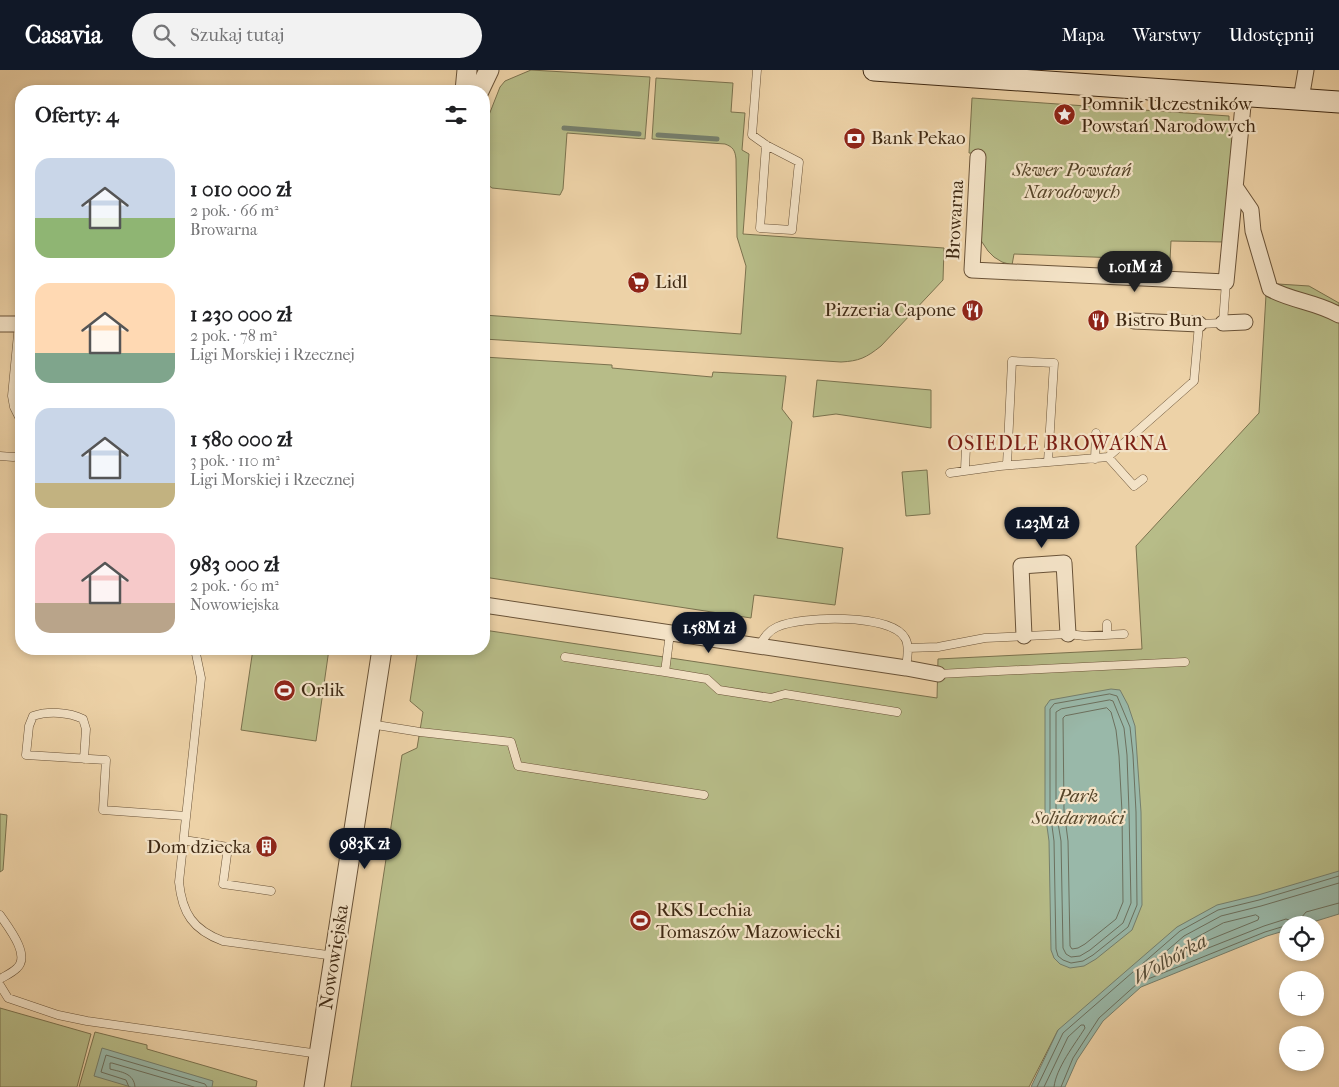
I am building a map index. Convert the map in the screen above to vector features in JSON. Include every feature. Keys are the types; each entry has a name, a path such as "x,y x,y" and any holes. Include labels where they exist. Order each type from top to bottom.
{"main road":[{"path":"874,70 1339,102"}],"street":[{"path":"466,85 467,70"},
{"path":"482,85 489,70"},
{"path":"1302,99 1306,70"},
{"path":"1226,282 1244,95"},
{"name":"Browarna","path":"978,157 972,270 1226,282"},
{"path":"1236,188 1251,210 1253,231 1270,289 1279,294 1326,308 1339,315"},
{"path":"1134,321 1199,324"},
{"path":"1223,323 1245,322"},
{"path":"0,324 15,324"},
{"path":"1024,636 1021,566 1064,563 1068,634"},
{"path":"490,606 938,674"},
{"name":"Nowowiejska","path":"314,1087 381,655"}],"lane":[{"path":"757,70 752,135 766,145 799,162 792,230 760,228 766,145"},
{"path":"950,472 1007,465 1108,457 1194,381 1199,324 1223,323 1226,282"},
{"path":"1007,465 1012,361 1054,363 1048,462"},
{"path":"15,383 12,396 15,409"},
{"path":"1095,459 1096,433"},
{"path":"965,470 966,446"},
{"path":"0,456 15,457"},
{"path":"1108,457 1134,486 1143,479"},
{"path":"759,646 769,632 782,625 809,619 831,619 888,625 899,630 906,639 908,648 906,668"},
{"path":"1107,624 1107,634"},
{"path":"665,672 670,633"},
{"path":"908,648 938,647 985,638 1068,634 1085,636 1124,634"},
{"path":"196,655 201,678 179,882 181,898 187,915 198,928 210,937 223,941 334,956"},
{"path":"565,657 707,679 719,690 771,698 785,694 897,712"},
{"path":"938,674 1185,662"},
{"path":"84,759 86,729 83,719 74,715 42,713 33,716 28,726 26,755 84,759 106,760 103,810 186,816"},
{"path":"370,724 420,732 512,742 518,766 704,795"},
{"path":"184,840 228,847 223,884 271,891"},
{"path":"0,915 20,948 22,958 18,967 0,980"},
{"path":"0,985 8,998 58,1015 87,1021 319,1054"}],"green space":[{"path":"531,70 650,77 645,139 567,133 563,189 560,195 492,188 490,186 490,112 500,87 505,81"},
{"path":"656,78 733,83 731,112 745,113 742,150 749,154 743,234 944,248 943,280 881,346 858,360 847,362 490,339 490,315 741,334 746,266 737,237 735,153 732,148 725,144 652,139"},
{"name":"Skwer Powstań Narodowych","path":"972,98 1229,116 1229,126 1235,131 1224,242 1171,241 1170,260 1014,254 1012,265 1002,262 988,251 980,239 984,154 969,153"},
{"name":"Park Solidarności","path":"1278,284 1309,286 1339,303 1339,874 1058,1030 1029,1087 351,1087 402,755 417,748 423,712 410,701 417,655 490,655 490,631 937,698 938,659 1142,649 1136,546 1259,413 1266,295 1270,289"},
{"path":"490,357 612,365 612,368 712,377 713,372 786,376 782,409 792,422 777,538 843,548 835,605 754,595 751,618 490,578"},
{"path":"817,380 931,390 931,428 836,414 813,417"},
{"path":"927,470 930,514 906,516 902,472"},
{"name":"Orlik","path":"252,655 328,655 316,741 241,730"},
{"path":"0,814 7,815 3,870 0,872"},
{"path":"0,1008 91,1034 77,1087 0,1087"},
{"path":"95,1032 147,1045 147,1049 257,1081 256,1087 79,1087"}],"water":[{"path":"1111,689 1120,690 1128,705 1135,726 1141,812 1142,905 1132,930 1096,959 1084,966 1070,968 1060,964 1054,958 1051,950 1049,841 1045,812 1045,707 1050,700"},
{"name":"Wolbórka","path":"1339,871 1339,914 1324,919 1324,916 1279,916 1279,932 1141,987 1103,1021 1077,1060 1065,1087 1031,1087 1058,1030 1177,927 1217,905"},
{"path":"102,1048 213,1081 212,1087 131,1087 94,1076"}],"waterway":[{"path":"564,128 639,134"},
{"path":"658,135 717,139"}],"place":[{"name":"Pomnik Uczestników Powstań Narodowych","path":"1065,115"},
{"name":"Bank Pekao","path":"855,138"},
{"name":"Lidl","path":"639,282"},
{"name":"Pizzeria Capone","path":"972,310"},
{"name":"Bistro Bun","path":"1099,320"},
{"name":"Orlik","path":"285,690"},
{"name":"Dom dziecka","path":"267,847"},
{"name":"RKS Lechia Tomaszów Mazowiecki","path":"640,921"}],"district":[{"name":"OSIEDLE BROWARNA","path":"1058,443"}]}
